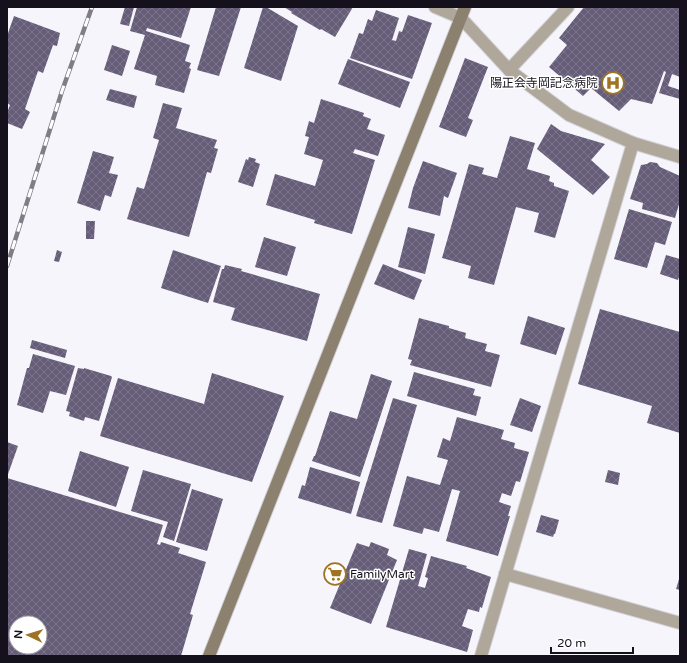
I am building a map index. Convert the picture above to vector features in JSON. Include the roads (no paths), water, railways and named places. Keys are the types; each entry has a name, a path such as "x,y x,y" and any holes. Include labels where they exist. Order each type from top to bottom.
{"street":[{"path":"435,7 463,13 509,70 570,115 633,143 680,157"},
{"path":"509,70 568,7"},
{"path":"210,656 463,13"},
{"path":"481,656 633,143"},
{"path":"505,574 680,623"}],"railway":[{"path":"7,266 62,91 92,7"}],"place":[{"name":"陽正会寺岡記念病院","path":"613,83"},
{"name":"FamilyMart","path":"335,574"}]}
